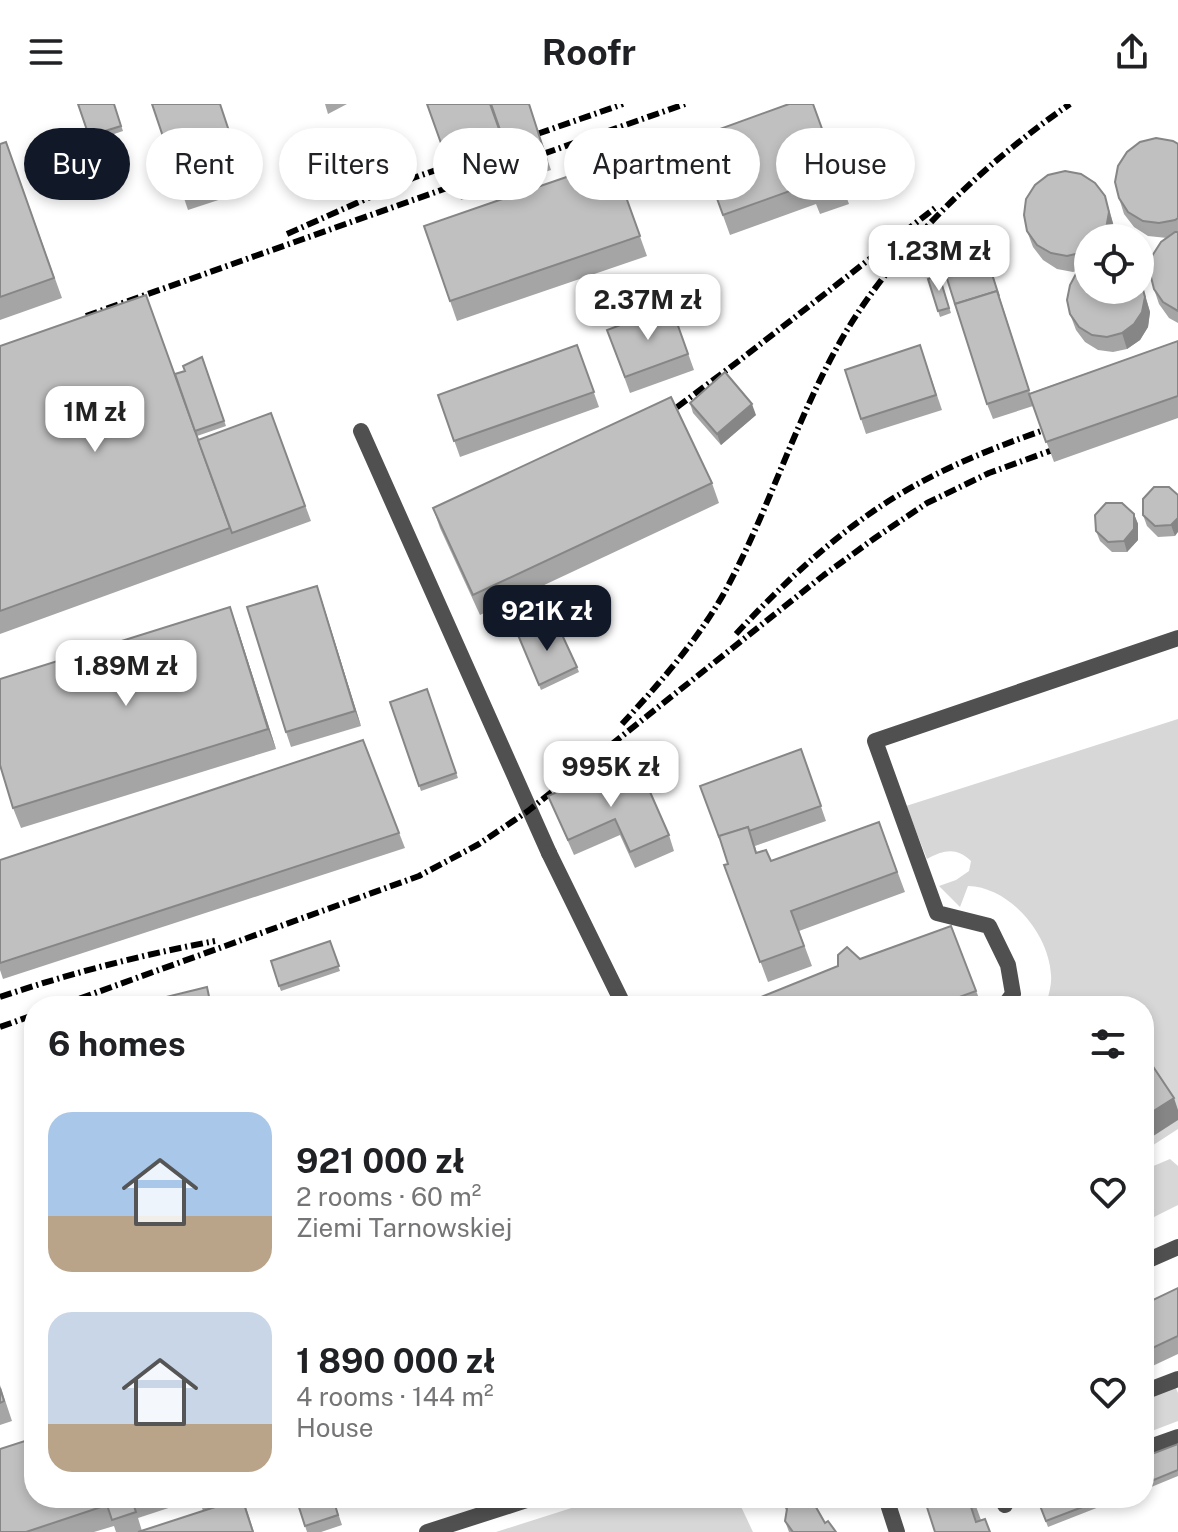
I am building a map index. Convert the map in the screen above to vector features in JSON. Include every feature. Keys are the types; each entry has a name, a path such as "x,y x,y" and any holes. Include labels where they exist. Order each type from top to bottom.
{"street":[{"path":"361,431 549,853 619,996"},
{"path":"1012,996 1008,965 989,926 937,913 875,741 1178,638"},
{"path":"1154,1258 1178,1247"},
{"path":"1154,1388 1178,1379"},
{"path":"1154,1445 1178,1437"},
{"path":"427,1532 502,1508"},
{"path":"889,1508 897,1532"}],"shaded area":[{"path":"1178,719 1178,1129 1154,1145 1154,996 1048,996 1049,959 1035,929 1012,904 984,888 968,886 960,907 939,886 969,871 971,861 950,851 927,859 906,806"},
{"path":"1170,1159 1178,1166 1178,1205 1154,1217 1154,1166"},
{"path":"1175,1386 1178,1421 1154,1430 1154,1395"},
{"path":"572,1508 742,1508 753,1532 496,1532"}],"building":[{"path":"78,104 114,104 121,126 86,128"},
{"path":"152,104 220,104 228,128 160,128"},
{"path":"427,104 490,104 499,128 436,128"},
{"path":"491,104 529,104 537,128 499,128"},
{"path":"789,104 813,104 822,128 776,128 776,196 723,215 718,200 760,200 760,128 723,128"},
{"path":"1156,138 1178,144 1178,218 1159,223 1143,221 1128,212 1119,198 1115,182 1118,166 1127,152 1140,142"},
{"path":"6,142 54,278 0,297 0,144"},
{"path":"1065,171 1081,174 1095,183 1105,196 1109,212 1107,224 1074,224 1074,254 1051,253 1037,245 1027,231 1024,215 1026,199 1035,185 1048,175"},
{"path":"564,178 564,200 627,200 640,236 450,301 424,226 500,200 548,200 548,183"},
{"path":"1178,232 1178,311 1163,302 1154,289 1154,253 1161,242"},
{"path":"985,252 999,296 997,291 955,304 943,266"},
{"path":"939,275 949,308 938,311 928,279"},
{"path":"1074,278 1074,304 1144,304 1142,312 1134,324 1122,333 1107,337 1092,335 1079,327 1070,314 1067,300"},
{"path":"997,291 1029,390 987,404 955,304"},
{"path":"146,295 230,528 0,611 0,346"},
{"path":"671,306 688,354 625,377 607,330"},
{"path":"1178,341 1178,396 1046,442 1029,394"},
{"path":"577,345 594,392 454,441 438,395"},
{"path":"920,345 936,395 861,419 845,370"},
{"path":"202,357 224,421 195,431 175,374 185,371 183,366"},
{"path":"725,372 752,404 717,434 690,403"},
{"path":"671,397 712,483 473,595 433,508"},
{"path":"271,413 305,506 232,533 198,440"},
{"path":"1154,487 1169,487 1178,495 1178,518 1171,525 1155,526 1143,515 1143,499"},
{"path":"1106,503 1122,503 1134,514 1134,529 1124,541 1108,542 1096,531 1095,515"},
{"path":"317,586 355,711 286,732 247,607"},
{"path":"230,607 268,729 13,808 0,765 0,679"},
{"path":"537,626 541,633 558,626 577,667 539,685 518,635"},
{"path":"427,689 456,773 419,786 390,702"},
{"path":"363,740 399,833 0,963 0,860"},
{"path":"801,749 821,806 749,831 748,827 719,837 700,786"},
{"path":"639,767 669,835 630,852 615,819 568,840 548,796 593,776 598,785"},
{"path":"879,822 897,872 791,911 804,946 760,962 724,865 728,864 719,836 748,827 756,853 766,850 771,861"},
{"path":"951,926 976,991 962,996 763,996 838,966 838,955 847,947 860,959"},
{"path":"330,941 339,966 279,986 271,961"},
{"path":"207,987 209,996 170,996"},
{"path":"1154,1068 1174,1098 1154,1111"},
{"path":"1178,1288 1178,1336 1154,1347 1154,1300"},
{"path":"24,1441 24,1508 98,1508 26,1532 0,1532 0,1449"},
{"path":"1178,1444 1178,1470 1154,1480 1154,1453"},
{"path":"108,1508 135,1508 136,1512 112,1520"},
{"path":"212,1508 245,1508 253,1532 138,1532"},
{"path":"299,1508 336,1508 338,1515 305,1526"},
{"path":"816,1508 825,1523 828,1521 836,1532 793,1532 785,1521 787,1509"},
{"path":"927,1508 971,1508 976,1522 985,1519 990,1532 935,1532"},
{"path":"1041,1508 1080,1508 1046,1521"}],"railway":[{"path":"548,130 623,104"},
{"path":"548,152 685,104"},
{"path":"622,724 676,662 723,595 754,533 824,373 861,308 886,274 942,211 1005,154 1070,104"},
{"path":"287,234 433,171"},
{"path":"86,316 433,193"},
{"path":"657,417 676,408 740,360 935,208"},
{"path":"736,634 819,553 889,501 968,459 1061,424"},
{"path":"87,996 419,876 479,844 528,811 824,575 875,538 927,503 989,473 1072,443"},
{"path":"0,997 106,965 215,941"},
{"path":"0,1027 24,1019"}]}
